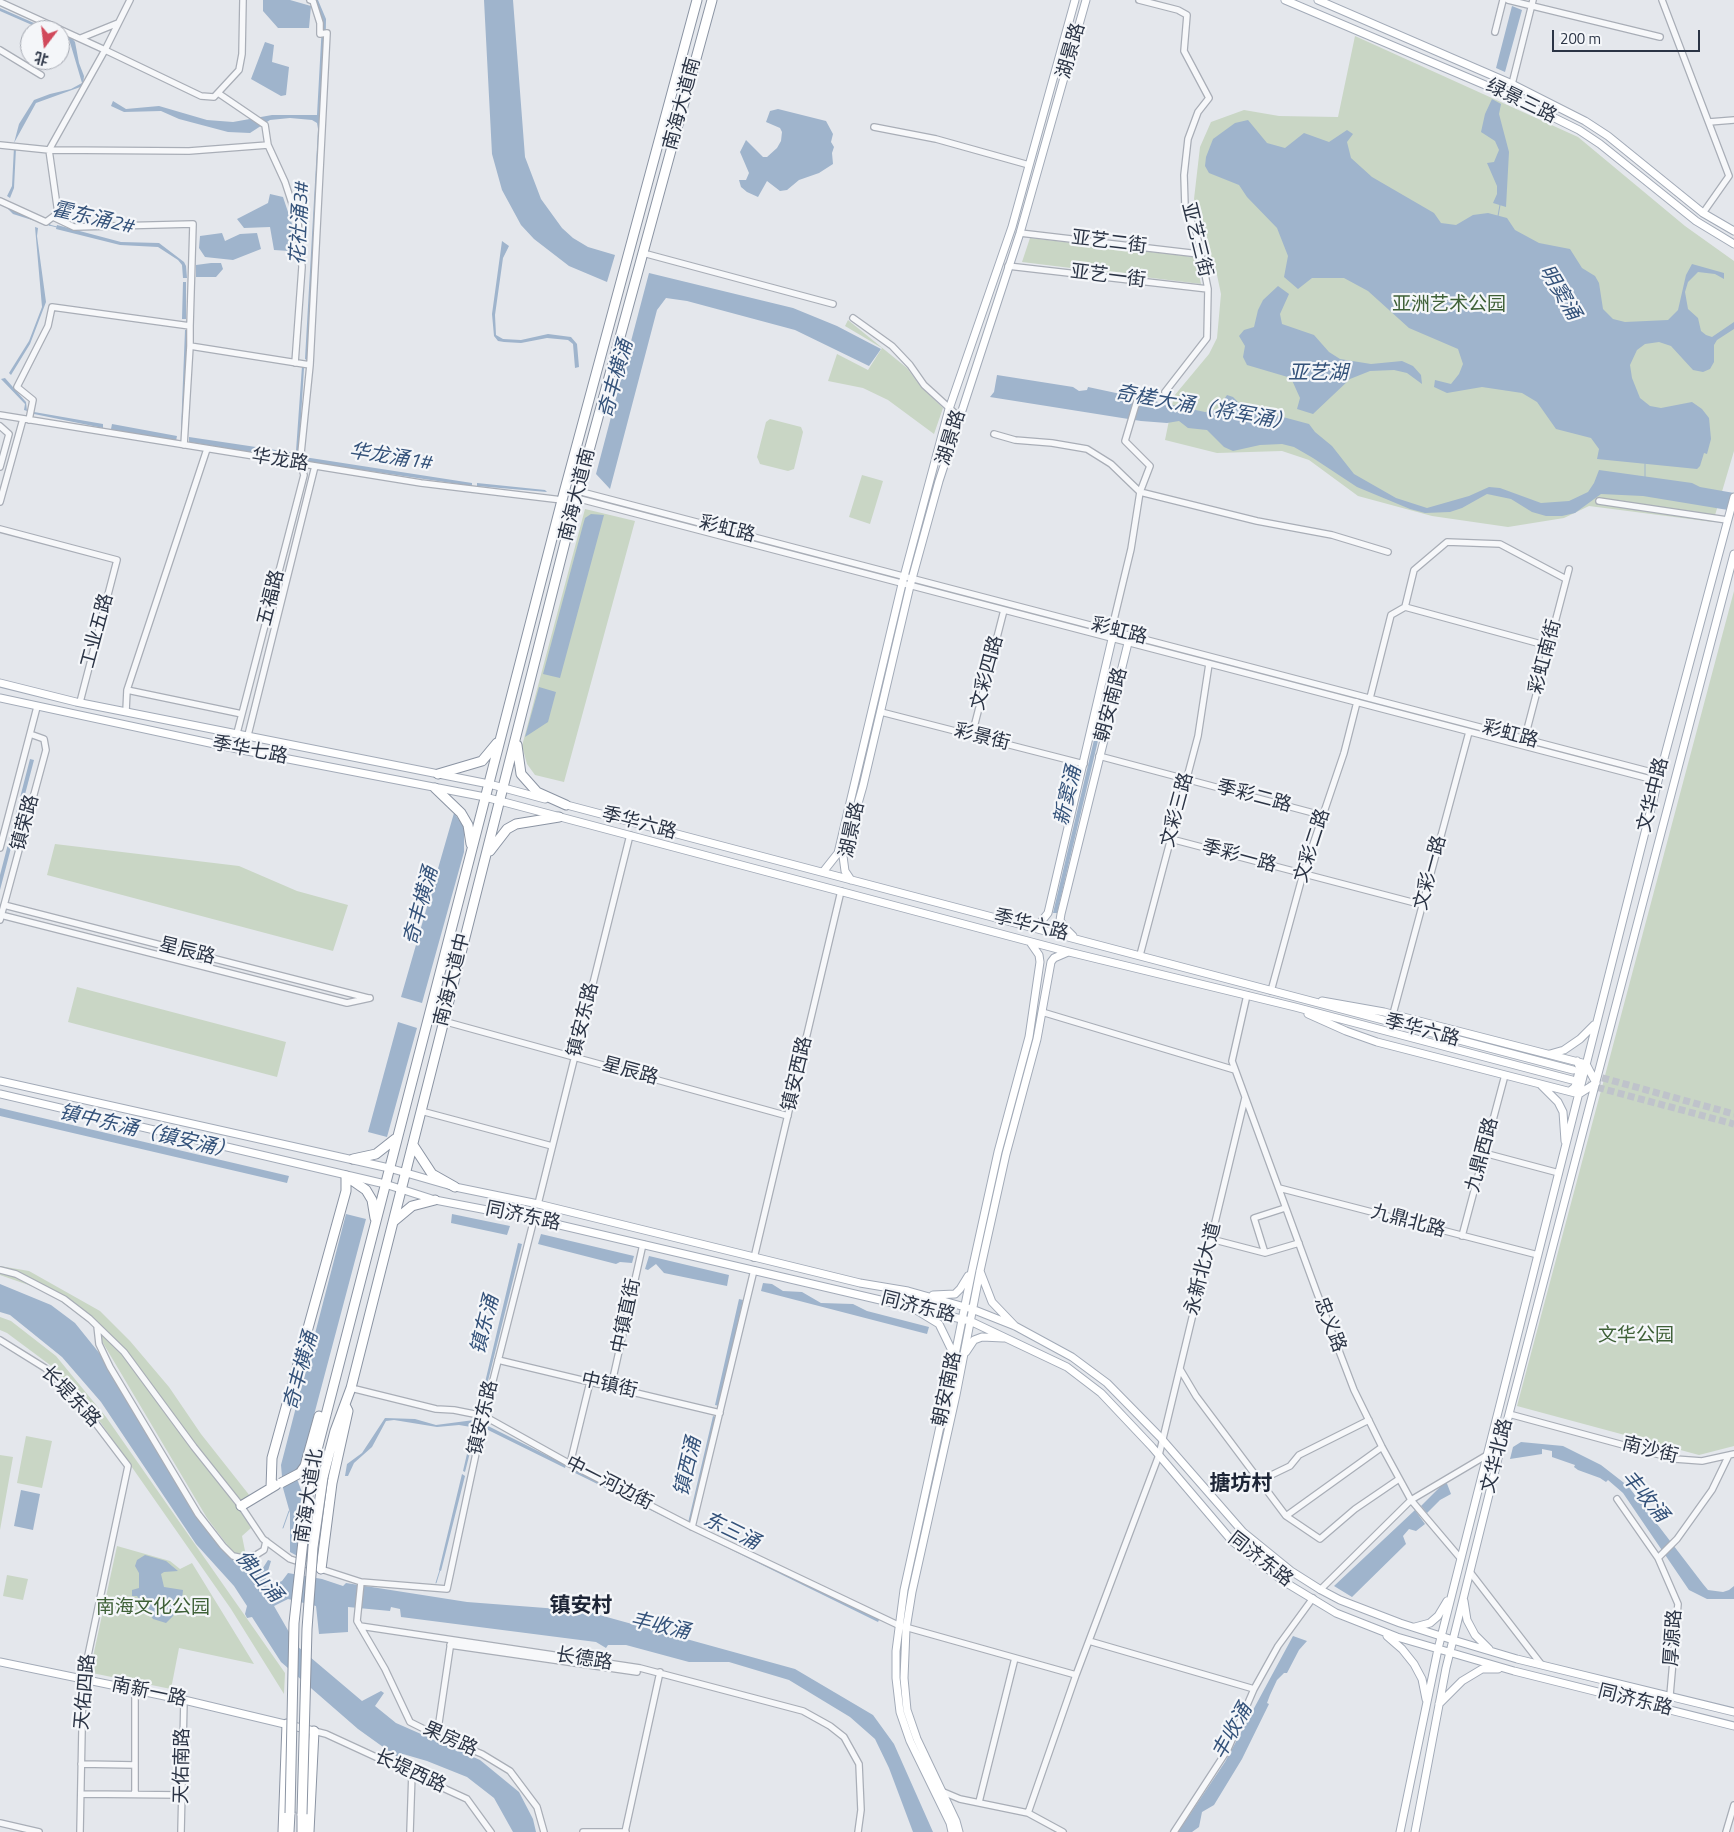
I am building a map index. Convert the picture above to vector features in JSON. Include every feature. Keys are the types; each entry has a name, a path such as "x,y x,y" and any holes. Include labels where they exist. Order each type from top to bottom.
{"highway":[{"name":"南海大道南","path":"489,784 562,500 697,0"},
{"name":"南海大道南","path":"504,788 577,495 712,0"},
{"path":"518,733 517,756 521,774 537,792 566,805"},
{"path":"438,774 482,761 494,749 501,736"},
{"name":"南海大道中","path":"389,1168 489,784"},
{"path":"435,788 461,813 468,825 471,855"},
{"name":"南海大道中","path":"406,1173 467,925 504,788"},
{"path":"485,859 496,840 507,829 516,824 559,817"},
{"path":"454,918 464,921 467,925"},
{"path":"353,1160 376,1154 390,1145 397,1137"},
{"path":"413,1145 432,1174 455,1187"},
{"name":"南海大道北","path":"289,1832 294,1623 310,1477 389,1168"},
{"name":"南海大道北","path":"302,1832 307,1629 313,1547 323,1478 334,1431 351,1388 406,1173"},
{"path":"346,1176 366,1190 372,1200 375,1221"},
{"path":"271,1488 272,1458 346,1191 346,1176"},
{"path":"393,1221 412,1206 435,1200"},
{"path":"241,1506 300,1473 305,1466 326,1391 334,1382"},
{"path":"321,1569 332,1483 348,1411 345,1404"},
{"path":"283,1832 287,1724"},
{"path":"309,1832 314,1731"}],"main road":[{"name":"湖景路","path":"823,872 838,853 903,580 949,408 1012,227 1075,0"},
{"name":"湖景路","path":"851,880 845,871 843,856 911,582 958,416 1020,233 1086,0"},
{"name":"绿景三路","path":"1285,0 1504,93 1579,130 1600,144 1696,221 1734,244"},
{"name":"绿景三路","path":"1318,0 1512,84 1585,121 1608,136 1703,213 1734,231"},
{"name":"文华中路","path":"1579,1094 1658,778 1734,497"},
{"name":"文华中路","path":"1596,1083 1734,554"},
{"name":"朝安南路","path":"1037,927 1049,910 1102,689 1112,639"},
{"name":"朝安南路","path":"1061,914 1128,643"},
{"path":"1102,689 1109,681 1113,682 1116,690"},
{"name":"季华七路","path":"0,683 80,702 489,784"},
{"name":"季华七路","path":"0,698 500,801"},
{"name":"季华六路","path":"489,784 1037,927 1296,998 1573,1070"},
{"name":"季华六路","path":"500,801 1030,942 1295,1007 1572,1080"},
{"path":"1049,910 1049,916 1052,920 1057,919 1061,914"},
{"path":"1061,914 1060,920 1064,927 1076,938"},
{"name":"朝安南路","path":"959,1832 956,1821 917,1739 908,1710 904,1678 906,1629 912,1592 956,1395 964,1306 998,1152 1032,1020 1040,962 1039,955 1030,942"},
{"name":"朝安南路","path":"952,1832 950,1824 910,1741 900,1712 896,1678 898,1625 904,1590 958,1358 970,1321 1006,1154 1037,1039 1051,962 1054,958 1069,952"},
{"path":"1295,1007 1362,1037 1579,1094 1596,1083 1586,1064 1393,1014 1354,1006 1296,998"},
{"path":"1549,1054 1564,1050 1580,1039 1592,1029 1599,1013"},
{"path":"1570,1091 1575,1087 1580,1068 1577,1062"},
{"name":"同济东路","path":"0,1081 389,1168 455,1187 538,1204 754,1258 920,1294 964,1306 1016,1326 1072,1357 1107,1384 1163,1441 1242,1532 1291,1571 1320,1590 1340,1600 1414,1628 1453,1640 1734,1712"},
{"path":"1539,1083 1558,1102 1562,1112 1566,1148"},
{"name":"文华北路","path":"1415,1832 1439,1704 1463,1597 1508,1414 1596,1083"},
{"name":"同济东路","path":"0,1094 385,1184 435,1200 534,1219 962,1318 1067,1367 1101,1393 1159,1455 1232,1541 1283,1581 1336,1612 1381,1631 1505,1669 1734,1726"},
{"name":"文华北路","path":"1400,1832 1441,1636 1579,1094"},
{"path":"920,1294 955,1294 972,1270"},
{"path":"980,1271 992,1302 1016,1326"},
{"path":"904,1305 939,1324 958,1358 974,1340 982,1337 1008,1338"},
{"path":"1414,1628 1434,1620 1452,1594"},
{"path":"1463,1597 1467,1620 1475,1635 1491,1651"},
{"path":"1381,1631 1402,1649 1414,1664 1422,1680 1427,1702"},
{"name":"南新一路","path":"0,1662 184,1700 314,1731"},
{"path":"1439,1704 1462,1680 1482,1669 1505,1669"}],"street":[{"path":"0,201 46,222 58,213 49,150 105,50 130,0"},
{"path":"0,2 81,38 201,96 214,97 239,70 242,54 243,0"},
{"name":"五福路","path":"238,733 304,475 300,463 324,33 320,34 320,23 310,0"},
{"name":"亚艺三街","path":"1139,0 1178,10 1187,16 1184,32 1184,51 1209,98 1198,112 1188,139 1184,175 1185,206 1197,235 1199,254 1208,289 1206,338 1165,392"},
{"path":"1495,32 1503,0"},
{"path":"1508,0 1532,3 1660,37"},
{"path":"1662,0 1729,176 1703,213"},
{"path":"1512,84 1532,3"},
{"path":"81,38 118,23"},
{"path":"0,50 41,75"},
{"path":"218,93 264,125 268,145 298,222 302,267 295,363"},
{"path":"1708,122 1734,120"},
{"path":"874,127 936,139 1029,165"},
{"path":"0,145 49,150 189,152 268,145"},
{"path":"53,217 74,227 193,224 190,346 184,445"},
{"name":"亚艺二街","path":"1020,233 1199,254"},
{"path":"643,253 833,304"},
{"name":"亚艺一街","path":"1008,266 1208,289"},
{"path":"0,502 33,400 17,387 48,326 52,307 190,326"},
{"path":"853,318 892,346 910,365 924,385 958,416"},
{"path":"190,346 306,365"},
{"path":"1112,639 1132,550 1140,492 1150,466 1125,441 1138,396"},
{"name":"华龙路","path":"0,415 421,483 562,500"},
{"path":"0,426 9,434 0,467"},
{"path":"994,434 1014,440 1052,443 1087,449 1112,464 1140,492 1257,521 1332,535 1388,552"},
{"path":"126,711 126,690 207,449"},
{"name":"五福路","path":"248,735 315,466"},
{"name":"彩虹路","path":"577,495 589,494 609,503"},
{"name":"彩虹路","path":"577,495 587,501 609,503 903,580 1114,631 1370,698 1658,778"},
{"path":"1599,501 1727,520"},
{"name":"工业五路","path":"0,529 117,560 80,702"},
{"path":"1405,608 1414,570 1447,542 1500,544 1566,579"},
{"name":"彩虹南街","path":"1523,742 1569,569"},
{"name":"彩虹路","path":"911,582 1004,610 1112,639 1469,732 1523,742"},
{"path":"1370,698 1391,615 1405,608 1540,644"},
{"name":"文彩四路","path":"972,735 1004,610"},
{"path":"1114,631 1128,643"},
{"name":"文彩三路","path":"1140,955 1198,736 1209,664"},
{"path":"126,690 242,714"},
{"name":"文彩二路","path":"1271,991 1303,874 1321,815 1344,753 1357,702"},
{"name":"镇荣路","path":"0,848 37,707"},
{"name":"彩景街","path":"880,712 1084,764"},
{"name":"文彩一路","path":"1393,1014 1469,732"},
{"name":"镇荣路","path":"1,918 46,750 44,739 30,734"},
{"name":"季彩二路","path":"1099,756 1321,815"},
{"name":"镇安东路","path":"538,1204 630,835"},
{"name":"季彩一路","path":"1171,839 1423,904"},
{"name":"镇安西路","path":"754,1258 841,891"},
{"name":"星辰路","path":"1,918 347,1003 370,998 4,905"},
{"name":"忠义路","path":"1247,995 1232,1061 1285,1208 1354,1390 1382,1447 1412,1501 1460,1559"},
{"path":"1042,1012 1235,1070"},
{"name":"星辰路","path":"443,1021 788,1116"},
{"name":"九鼎西路","path":"1462,1236 1505,1074"},
{"name":"永新北大道","path":"1028,1813 1076,1674 1159,1455 1246,1098"},
{"path":"421,1111 552,1146"},
{"path":"1484,1153 1559,1173"},
{"name":"九鼎北路","path":"1279,1188 1538,1255"},
{"path":"1265,1253 1254,1218 1285,1208"},
{"name":"镇安东路","path":"361,1582 447,1589 484,1416 534,1219"},
{"path":"1211,1239 1265,1253 1299,1243"},
{"name":"中镇直街","path":"611,1387 643,1244"},
{"path":"0,1270 16,1274 57,1295 97,1326 124,1352 266,1541 290,1560 361,1582"},
{"path":"692,1527 754,1270"},
{"path":"97,1326 99,1344 110,1367 198,1514 223,1546 233,1556 242,1558 256,1555 264,1550 266,1541"},
{"name":"长堤东路","path":"0,1340 45,1368 81,1404 128,1466"},
{"name":"中镇街","path":"498,1360 720,1413"},
{"path":"1180,1369 1196,1396 1286,1516 1320,1539 1355,1509 1399,1479"},
{"path":"570,1464 590,1382"},
{"name":"中一河边街","path":"351,1388 436,1409 454,1410 484,1416 570,1464 692,1527 906,1629 1076,1674"},
{"name":"南沙街","path":"1508,1414 1675,1459 1702,1461 1728,1457 1734,1454"},
{"path":"1259,1481 1290,1466 1299,1455 1369,1420"},
{"path":"1286,1516 1382,1447"},
{"path":"1320,1590 1412,1501 1487,1455"},
{"path":"1658,1558 1677,1538 1712,1490 1728,1457"},
{"name":"天佑四路","path":"80,1832 83,1679 128,1466"},
{"name":"厚源路","path":"1617,1499 1658,1558 1678,1604 1670,1696"},
{"path":"1470,1572 1541,1664"},
{"name":"果房路","path":"361,1582 357,1620 385,1669 410,1722 437,1736 482,1754 510,1771 537,1808 544,1832"},
{"path":"1174,1832 1228,1749 1254,1689 1278,1646 1313,1599"},
{"name":"长德路","path":"360,1626 661,1674 803,1711 830,1726 844,1737 860,1764 861,1810 858,1832"},
{"path":"1089,1641 1254,1689"},
{"path":"437,1736 451,1642"},
{"path":"979,1802 1014,1658"},
{"path":"583,1832 626,1832 661,1674"},
{"path":"135,1690 135,1794"},
{"name":"天佑南路","path":"181,1832 184,1700"},
{"name":"长堤西路","path":"314,1731 326,1734 412,1772 467,1799 491,1832"},
{"path":"81,1764 135,1765"},
{"path":"410,1832 412,1772"},
{"path":"941,1791 960,1798 1028,1813 1063,1832"},
{"path":"81,1794 182,1795"},
{"path":"1726,1832 1734,1805"},
{"path":"0,1823 39,1832"}],"green space":[{"name":"亚洲艺术公园","path":"1355,36 1578,137 1685,226 1734,261 1734,451 1713,522 1589,506 1564,518 1508,527 1432,516 1358,496 1309,460 1282,451 1217,453 1165,440 1174,396 1209,354 1217,338 1221,294 1194,199 1200,147 1211,122 1244,110 1279,116 1338,117"},
{"path":"1030,238 1195,257 1201,284 1022,262"},
{"path":"848,320 907,368 921,387 943,408 934,434 888,400 863,388 828,381 837,354 868,370 882,348 845,326"},
{"path":"770,419 801,427 803,432 794,469 788,471 760,464 757,457 766,422"},
{"path":"862,475 883,481 870,524 849,517"},
{"path":"585,509 635,521 564,782 535,775 527,764 522,746"},
{"name":"文华公园","path":"1734,591 1734,1446 1699,1455 1517,1406"},
{"path":"55,844 239,866 297,891 348,905 333,951 47,875"},
{"path":"77,987 286,1042 277,1077 68,1022"},
{"path":"0,1266 29,1271 100,1311 130,1341 169,1387 201,1434 250,1496 238,1505 251,1528 242,1536 246,1556 234,1554 207,1518 103,1343 100,1331 59,1300 37,1288 0,1275"},
{"path":"0,1317 11,1321 56,1356 106,1417 285,1673 284,1694 231,1609 101,1423 50,1365 7,1333 0,1330"},
{"path":"26,1436 52,1441 42,1488 17,1483"},
{"path":"0,1455 13,1457 0,1530"},
{"name":"南海文化公园","path":"117,1546 170,1561 180,1569 192,1563 254,1664 179,1648 171,1689 92,1673 91,1666"},
{"path":"7,1575 28,1579 23,1600 3,1596"}],"water":[{"path":"263,0 290,0 311,6 309,28 278,28 263,11"},
{"path":"310,0 318,0 326,19 325,76 308,361 305,359 317,123 312,120 290,118 270,120 250,133 228,132 179,119 161,111 124,112 111,106 113,101 126,109 159,106 207,120 233,122 272,115 317,115 322,24"},
{"path":"484,0 513,0 525,157 541,199 562,228 573,238 588,247 615,255 607,282 569,266 534,239 521,225 502,190 492,154"},
{"path":"1512,6 1522,10 1505,72 1496,68"},
{"path":"0,8 27,20 21,20 0,11"},
{"path":"70,37 75,42 79,63 84,76 83,86 36,103 14,143 19,124 34,100 71,89 82,83"},
{"path":"265,42 274,45 272,62 289,67 286,95 281,96 251,79"},
{"path":"1492,99 1501,104 1499,114 1509,152 1506,207 1493,203 1497,194 1497,186 1487,163 1494,162 1499,150 1495,141 1481,132 1485,114"},
{"path":"778,109 826,121 833,134 831,142 834,147 832,153 833,164 819,173 799,180 787,190 780,191 767,181 758,197 741,187 739,180 746,180 749,173 740,152 746,140 763,157 767,157 777,148 781,141 782,132 780,128 766,122 770,111"},
{"path":"1248,120 1267,143 1285,148 1304,133 1329,142 1347,130 1353,134 1347,142 1351,158 1372,177 1434,213 1441,223 1456,225 1473,215 1488,213 1507,218 1515,230 1539,243 1570,249 1582,268 1595,276 1599,283 1603,309 1613,319 1625,322 1668,320 1678,310 1686,275 1692,264 1724,273 1724,279 1715,274 1698,272 1688,282 1685,292 1688,309 1698,318 1701,331 1706,335 1712,337 1734,322 1734,329 1717,340 1714,345 1714,362 1710,369 1703,372 1693,370 1671,346 1659,342 1645,344 1637,350 1630,365 1632,378 1640,398 1650,406 1661,408 1692,402 1702,409 1709,418 1711,439 1707,454 1704,453 1700,466 1697,469 1597,459 1599,449 1591,438 1556,429 1537,402 1522,393 1482,387 1447,393 1434,387 1435,380 1451,384 1459,374 1463,364 1458,349 1409,328 1368,291 1344,278 1312,278 1298,289 1284,277 1288,256 1277,228 1247,197 1239,185 1209,173 1205,166 1206,157 1213,139 1235,123"},
{"path":"14,147 16,148 14,188 10,198 7,196 12,186"},
{"path":"270,194 283,197 294,230 289,235 289,251 274,250 270,227 244,228 237,219 268,203"},
{"path":"5,206 50,224 51,226 13,214"},
{"path":"57,225 121,242 159,243 184,262 187,278 183,278 182,265 178,260 158,247 120,245 56,229"},
{"path":"35,227 38,228 37,236 46,302 30,344 11,375 9,373 29,341 42,307"},
{"path":"222,233 225,241 240,234 257,233 261,249 233,260 205,257 199,248 200,236"},
{"path":"502,241 509,246 503,258 495,315 496,335 503,339 521,340 548,334 571,337 577,344 579,367 575,368 573,344 568,340 547,338 521,343 498,341 494,336 492,314"},
{"path":"221,263 223,269 216,277 196,277 196,265"},
{"path":"649,273 793,308 837,326 881,349 869,366 795,330 687,301 666,298 657,310 610,489 596,474"},
{"path":"183,282 186,282 186,319 182,319"},
{"name":"亚艺湖","path":"1278,286 1289,294 1280,314 1282,324 1314,335 1329,352 1340,359 1371,364 1402,361 1413,366 1421,375 1422,384 1407,373 1394,370 1370,371 1350,379 1313,414 1297,409 1300,398 1291,378 1247,365 1243,357 1245,346 1239,336 1244,330 1254,327 1258,310 1263,300"},
{"path":"185,330 188,330 184,430 181,430"},
{"path":"302,366 304,368 299,451 296,451"},
{"path":"997,375 1073,387 1079,391 1087,390 1088,387 1205,412 1217,410 1227,395 1233,397 1242,406 1309,424 1315,432 1332,446 1354,474 1396,498 1427,508 1469,496 1489,487 1500,488 1541,503 1569,501 1588,492 1599,470 1692,483 1700,487 1734,493 1734,511 1643,496 1601,494 1575,513 1562,516 1546,516 1532,512 1511,499 1487,494 1462,508 1450,512 1425,513 1410,509 1357,487 1294,447 1282,444 1260,445 1233,451 1224,447 1207,430 1188,428 1179,421 1167,423 1141,421 990,397 994,392"},
{"path":"5,378 26,402 27,411 24,410 25,404 1,379"},
{"path":"34,412 103,424 103,428 34,414"},
{"path":"112,424 177,436 176,441 114,431 111,429"},
{"path":"189,437 296,453 299,454 298,460 189,442"},
{"path":"304,457 472,483 472,486 314,463 303,460"},
{"path":"477,483 545,490 547,492 477,486"},
{"path":"591,514 604,515 560,678 543,674 585,518"},
{"path":"1107,685 1111,686 1057,913 1053,913"},
{"path":"539,687 556,692 548,722 525,737"},
{"path":"30,759 34,760 0,890 0,875"},
{"path":"454,813 464,827 464,852 422,1003 401,997"},
{"path":"398,1022 417,1028 387,1137 368,1132"},
{"path":"0,1108 289,1176 287,1183 0,1116"},
{"path":"346,1214 366,1219 297,1479 303,1495 301,1558 290,1552 290,1513 283,1488 281,1465"},
{"path":"452,1214 510,1226 507,1235 451,1223"},
{"path":"541,1234 634,1256 632,1263 620,1262 616,1264 538,1244"},
{"path":"518,1243 522,1244 480,1413 478,1412"},
{"path":"649,1256 729,1275 727,1286 664,1273 656,1264 648,1270 645,1269"},
{"path":"763,1283 772,1284 783,1291 802,1292 821,1303 853,1304 867,1311 929,1327 927,1334 761,1291"},
{"name":"佛山涌","path":"0,1284 51,1305 75,1323 100,1354 146,1432 229,1555 261,1571 268,1560 271,1561 264,1584 267,1587 282,1581 288,1573 322,1579 343,1586 346,1583 467,1602 585,1611 795,1669 873,1715 894,1744 933,1832 913,1832 889,1768 875,1739 850,1717 789,1680 729,1662 689,1662 626,1645 608,1645 606,1648 596,1642 401,1617 400,1609 391,1607 390,1611 348,1607 348,1632 319,1634 316,1606 288,1599 274,1606 297,1646 362,1701 381,1691 384,1693 375,1706 396,1723 480,1760 519,1792 533,1819 536,1832 513,1832 494,1798 467,1777 427,1761 403,1754 397,1757 358,1729 281,1662 252,1617 247,1618 245,1614 247,1606 234,1586 196,1544 101,1402 62,1357 10,1315 0,1312"},
{"path":"739,1299 743,1300 719,1406 715,1405"},
{"path":"477,1415 479,1416 479,1424 465,1472 463,1471 473,1428 459,1425 437,1427 394,1420 386,1421 372,1447 354,1463 348,1476 345,1476 347,1464 362,1453 385,1418 415,1419 436,1425 474,1420"},
{"path":"713,1416 716,1417 691,1525 688,1523"},
{"path":"484,1424 566,1465 565,1468 484,1428"},
{"path":"1521,1442 1563,1446 1601,1465 1628,1486 1708,1590 1723,1592 1734,1586 1734,1599 1707,1599 1689,1590 1623,1493 1608,1480 1606,1482 1578,1470 1574,1467 1575,1465 1552,1457 1552,1451 1542,1449 1542,1454 1510,1459 1513,1447"},
{"path":"572,1468 880,1618 878,1622 571,1471"},
{"path":"462,1474 465,1476 441,1571 439,1570"},
{"path":"1446,1481 1451,1494 1440,1500 1427,1513 1421,1506"},
{"path":"21,1490 40,1494 33,1530 14,1526"},
{"path":"1415,1510 1425,1524 1416,1531 1409,1529 1403,1536 1406,1544 1352,1597 1334,1586"},
{"path":"145,1555 166,1561 178,1571 161,1574 164,1587 183,1590 181,1610 175,1610 173,1616 166,1623 153,1619 137,1596 132,1596 132,1590 139,1588 139,1573 135,1566 137,1560"},
{"path":"1293,1636 1307,1641 1299,1650 1287,1673 1284,1673 1277,1680 1267,1703 1269,1704 1242,1759 1214,1805 1202,1812 1199,1827 1192,1832 1178,1832 1225,1762"}],"waterway":[{"name":"明窦涌","path":"1498,216 1500,205"},
{"name":"霍东涌2#","path":"49,225 57,227"},
{"name":"明窦涌","path":"1645,464 1645,477"},
{"name":"奇丰横涌","path":"283,1528 289,1511"},
{"name":"镇东涌","path":"436,1583 440,1570"}],"tunnel":[{"path":"1592,1075 1734,1114"},
{"path":"1577,1082 1734,1124"}],"district":[{"name":"搪坊村","path":"1241,1485"},
{"name":"镇安村","path":"581,1607"}],"water label":[{"name":"花社涌3#","path":"301,224"},
{"name":"奇槎大涌（将军涌）","path":"1204,409"},
{"name":"华龙涌1#","path":"390,458"},
{"name":"新窦涌","path":"1069,796"},
{"name":"镇中东涌（镇安涌）","path":"147,1133"},
{"name":"镇西涌","path":"689,1467"},
{"name":"丰收涌","path":"1644,1497"},
{"name":"东三涌","path":"731,1532"},
{"name":"丰收涌","path":"660,1627"},
{"name":"丰收涌","path":"1233,1732"}]}
